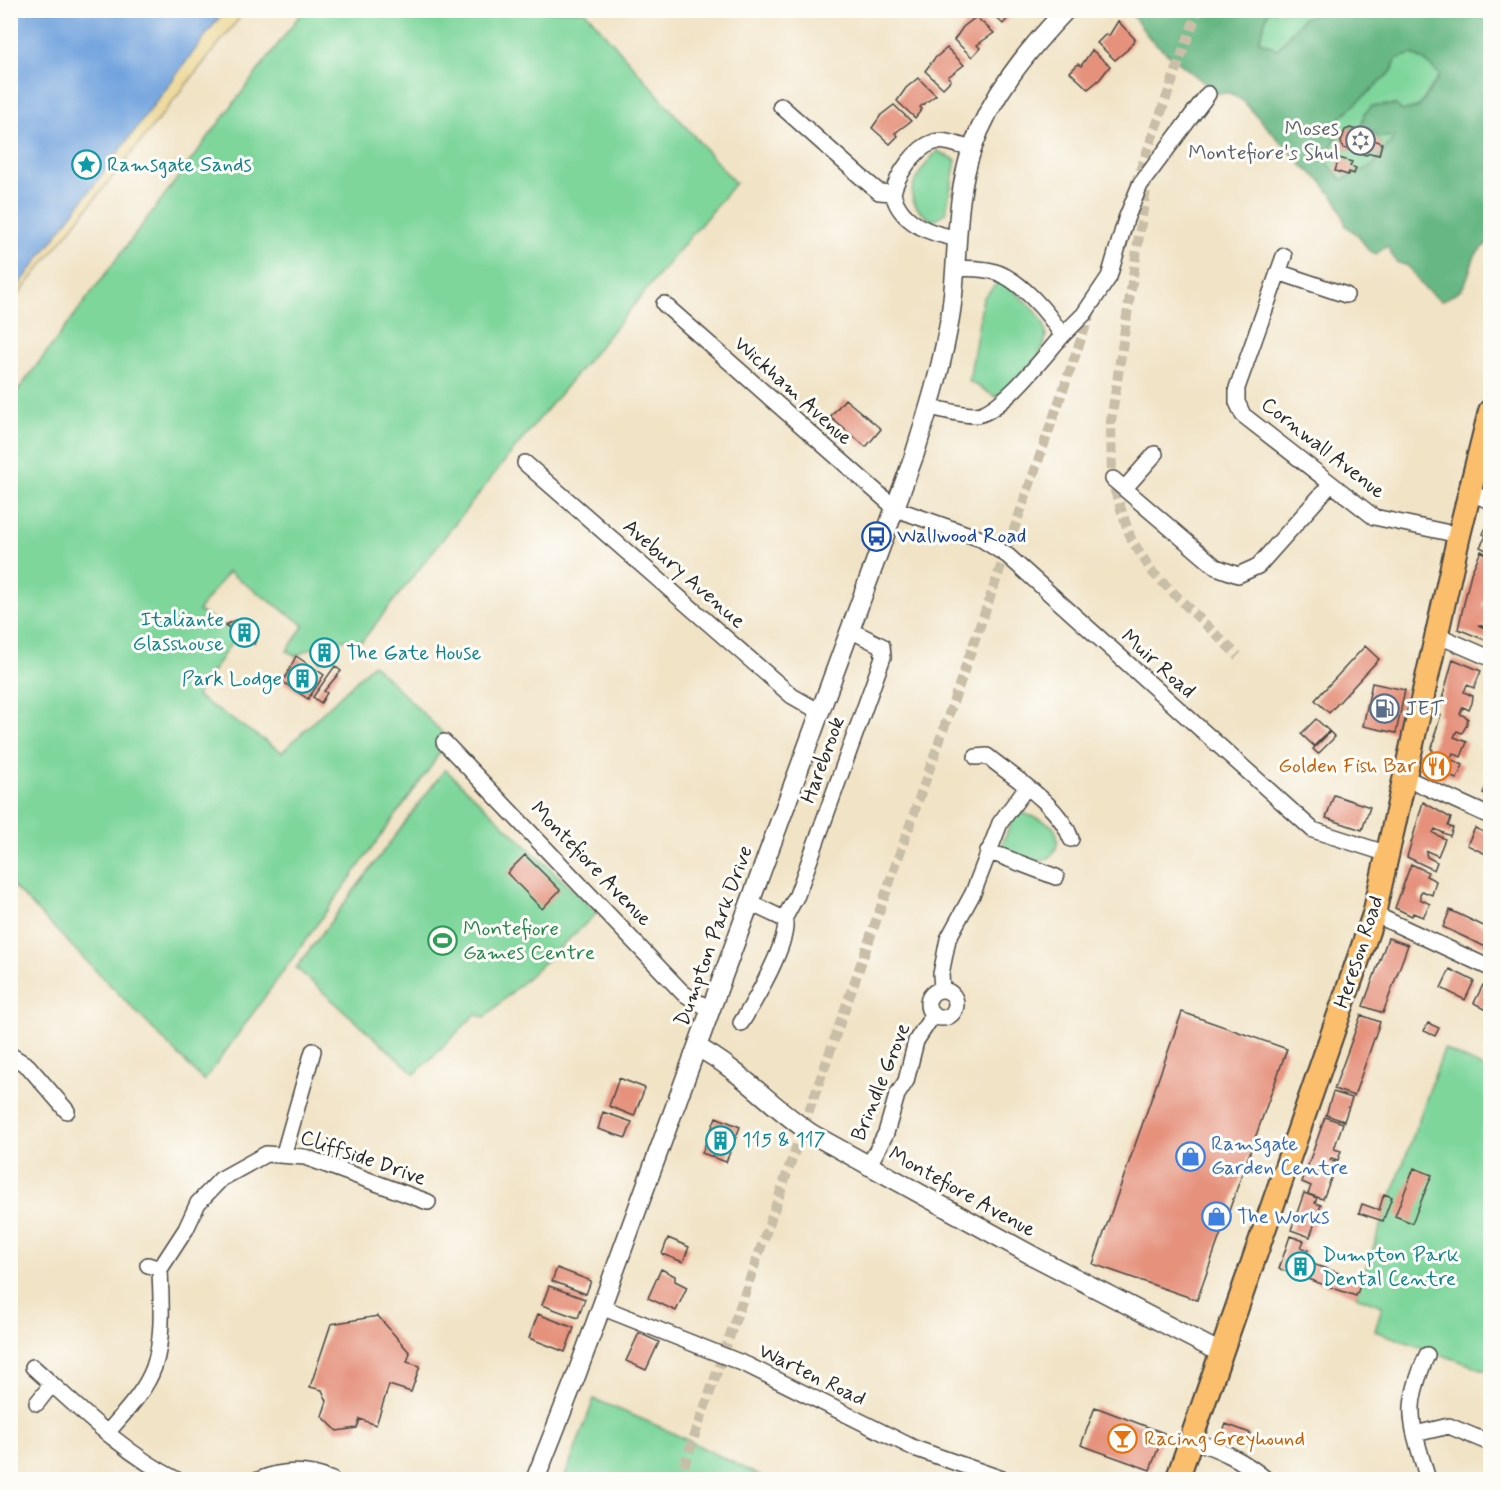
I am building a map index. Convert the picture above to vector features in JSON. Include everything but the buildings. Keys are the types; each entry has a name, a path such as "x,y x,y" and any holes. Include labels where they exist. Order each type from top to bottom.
{"main road":[{"name":"Hereson Road","path":"1177,1479 1374,914 1469,492 1491,411"}],"street":[{"name":"Dumpton Park Drive","path":"535,1479 601,1307 896,509 930,407 946,339 963,183 972,149 1005,84 1022,60 1066,10"},
{"path":"930,407 966,414 985,412 1003,400 1084,315 1109,277 1126,219 1140,185 1208,94"},
{"path":"781,106 879,192 893,193"},
{"path":"958,238 923,230 899,207 893,193 899,175 918,153 933,142 956,144 972,149"},
{"path":"1284,256 1278,272 1346,295"},
{"path":"955,268 993,271 1011,279 1051,316 1062,336"},
{"name":"Cornwall Avenue","path":"1278,272 1238,388 1237,402 1243,415 1374,517 1459,535"},
{"name":"Wickham Avenue","path":"664,304 896,509"},
{"path":"1155,454 1119,484 1216,567 1238,575 1258,566 1331,484"},
{"name":"Avebury Avenue","path":"525,463 792,696 820,712"},
{"path":"1469,492 1491,501"},
{"name":"Muir Road","path":"896,509 981,539 1008,556 1313,830 1388,854"},
{"name":"Harebrook","path":"741,1023 770,970 786,927 784,919 797,895 883,657 882,646 850,630"},
{"path":"1437,635 1491,658"},
{"name":"Montefiore Avenue","path":"444,742 683,993 711,1010"},
{"path":"976,757 987,756 1057,812 1067,826 1071,839"},
{"path":"1406,777 1491,816"},
{"name":"Brindle Grove","path":"942,990 941,974 948,939 973,893 1000,823 1026,788"},
{"path":"988,851 1056,877"},
{"path":"750,903 784,919"},
{"path":"1374,914 1491,968"},
{"name":"Brindle Grove","path":"942,990 954,997 954,1011 942,1018 933,1015 928,1008 929,999 934,993 942,990"},
{"name":"Brindle Grove","path":"868,1167 886,1133 897,1095 906,1081 916,1041 933,1015"},
{"name":"Montefiore Avenue","path":"697,1047 727,1065 798,1125 868,1167 1221,1353"},
{"path":"284,1153 313,1051"},
{"path":"10,1055 28,1066 67,1112"},
{"name":"Cliffside Drive","path":"107,1433 134,1402 154,1367 161,1322 154,1267 186,1229 198,1203 221,1179 266,1154 284,1153 305,1157 428,1202"},
{"name":"Warten Road","path":"601,1307 747,1365 914,1448 1005,1479"},
{"path":"1427,1355 1411,1399 1411,1414 1428,1479"},
{"path":"33,1367 107,1433 144,1460 177,1479"},
{"path":"37,1403 52,1384"},
{"path":"1415,1434 1449,1426 1491,1443"},
{"path":"1191,1440 1220,1450 1246,1463 1267,1479"},
{"path":"258,1479 284,1473 306,1472 332,1479"}],"green space":[{"path":"303,11 585,11 735,183 511,453 362,641 331,639 296,656 287,651 304,625 228,572 198,611 238,633 196,696 282,752 373,664 448,738 432,765 204,1081 11,884 10,401"},
{"path":"1129,11 1268,11 1259,41 1278,49 1304,17 1324,14 1325,11 1490,11 1490,117 1486,124 1490,138 1490,241 1475,256 1462,289 1441,301 1424,288 1408,266 1396,262 1387,246 1376,254 1368,250 1359,236 1346,226 1338,203 1322,182 1303,166 1243,101 1230,93 1217,93 1151,40","holes":["1412,54 1427,62 1440,75 1419,107 1402,111 1396,105 1372,106 1364,114 1361,128 1367,129 1378,137 1395,136 1374,165 1341,180 1324,158 1340,132 1340,118 1392,71 1396,59"]},
{"path":"1268,11 1325,11 1324,14 1291,32 1278,49 1259,41"},
{"path":"1412,54 1427,62 1440,75 1419,106 1402,111 1396,105 1372,106 1364,114 1367,129 1383,137 1395,136 1374,165 1341,180 1324,158 1340,132 1340,118 1392,71 1396,59","holes":["1351,128 1372,135 1374,140 1382,143 1379,155 1370,153 1366,155 1343,148 1341,142 1345,130"]},
{"path":"937,151 956,160 946,212 933,221 921,212 912,195 916,178"},
{"path":"999,281 1011,288 1029,305 1041,318 1046,331 1045,343 1039,355 996,397 969,381 983,298"},
{"name":"Montefiore Games Centre","path":"445,769 597,913 484,1018 476,1014 415,1074 296,968"},
{"path":"1023,813 1047,822 1056,832 1058,838 1056,849 1048,858 1032,860 1001,847 1014,816"},
{"path":"1444,1049 1490,1071 1490,1372 1375,1331 1382,1306 1356,1296"},
{"path":"594,1399 658,1426 767,1479 564,1479"}],"sand":[{"name":"Ramsgate Sands","path":"158,11 245,11 11,304 11,216"}],"water":[{"path":"10,11 224,11 11,296"}],"tunnel":[{"path":"1135,185 1198,10"},
{"path":"1148,177 1111,421 1112,482 1131,539 1153,573 1238,656"},
{"path":"679,1480 1092,308"}],"place":[{"name":"Moses Montefiore's Shul","path":"1360,141"},
{"name":"Ramsgate Sands","path":"86,165"},
{"name":"Wallwood Road","path":"876,536"},
{"name":"Italiante Glasshouse","path":"245,632"},
{"name":"The Gate House","path":"325,653"},
{"name":"Park Lodge","path":"303,679"},
{"name":"JET","path":"1384,709"},
{"name":"Golden Fish Bar","path":"1437,766"},
{"name":"Montefiore Games Centre","path":"442,941"},
{"name":"115 & 117","path":"721,1140"},
{"name":"Ramsgate Garden Centre","path":"1190,1156"},
{"name":"The Works","path":"1216,1217"},
{"name":"Dumpton Park Dental Centre","path":"1301,1267"},
{"name":"Racing Greyhound","path":"1123,1439"}]}
